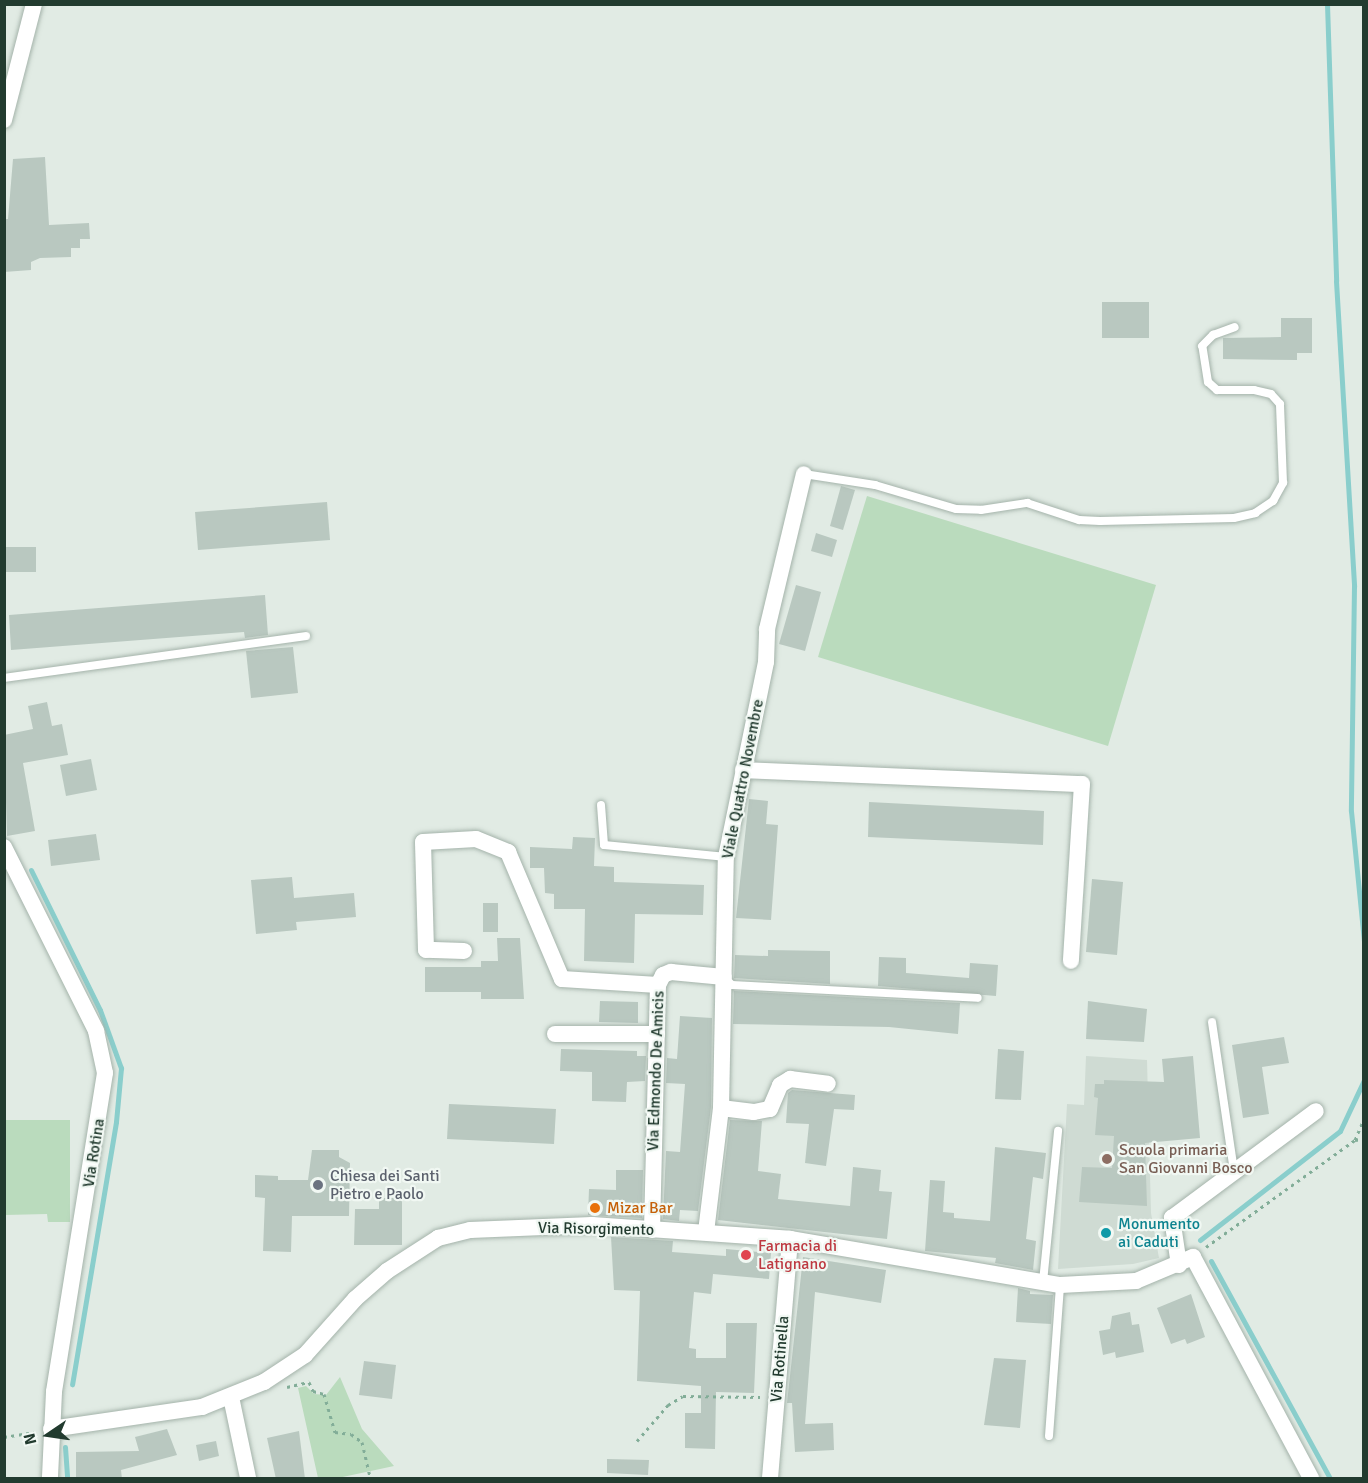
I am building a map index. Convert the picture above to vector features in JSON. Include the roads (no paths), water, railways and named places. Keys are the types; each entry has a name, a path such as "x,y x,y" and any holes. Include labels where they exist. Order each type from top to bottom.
{"street":[{"path":"4,120 34,4"},
{"name":"Viale Quattro Novembre","path":"706,1232 721,1108 726,857 766,662 767,629 804,474"},
{"path":"743,770 1082,784 1071,962"},
{"path":"464,951 426,950 423,842 476,839 508,852 562,979 658,985"},
{"name":"Via Rotina","path":"4,847 96,1031 105,1073 51,1430 51,1479"},
{"name":"Via Edmondo De Amicis","path":"652,1230 658,985 663,975 671,972 724,977"},
{"path":"555,1034 657,1034"},
{"path":"721,1108 754,1112 770,1109 780,1085 790,1079 828,1084"},
{"path":"1311,1479 1186,1261 1172,1218 1316,1111"},
{"name":"Via Risorgimento","path":"51,1430 177,1413 231,1397 264,1382 305,1355 355,1299 387,1271 438,1238 470,1230 581,1226 790,1239 1060,1285 1136,1281 1186,1261"},
{"name":"Via Rotinella","path":"770,1479 790,1239"},
{"path":"231,1397 248,1479"}],"lane":[{"path":"804,474 834,476 956,509 981,510 1027,503 1079,520 1234,518 1255,513 1273,501 1283,483 1280,404 1271,394 1254,390 1217,390 1208,382 1202,346 1213,335 1235,327"},
{"path":"4,678 306,636"},
{"path":"602,805 604,844 726,857"},
{"path":"724,977 732,985 978,998"},
{"path":"1212,1022 1234,1171"},
{"path":"1043,1283 1058,1131"},
{"path":"1049,1436 1060,1285"}],"waterway":[{"path":"1327,4 1336,281 1354,586 1351,811 1364,941"},
{"path":"31,870 100,1010 121,1068 116,1122 72,1384"},
{"path":"1200,1240 1340,1131 1364,1080"},
{"path":"1211,1261 1330,1478"},
{"path":"65,1447 67,1478"}],"place":[{"name":"Scuola primaria San Giovanni Bosco","path":"1107,1159"},
{"name":"Chiesa dei Santi Pietro e Paolo","path":"318,1185"},
{"name":"Mizar Bar","path":"595,1208"},
{"name":"Monumento ai Caduti","path":"1106,1233"},
{"name":"Farmacia di Latignano","path":"746,1255"}]}
